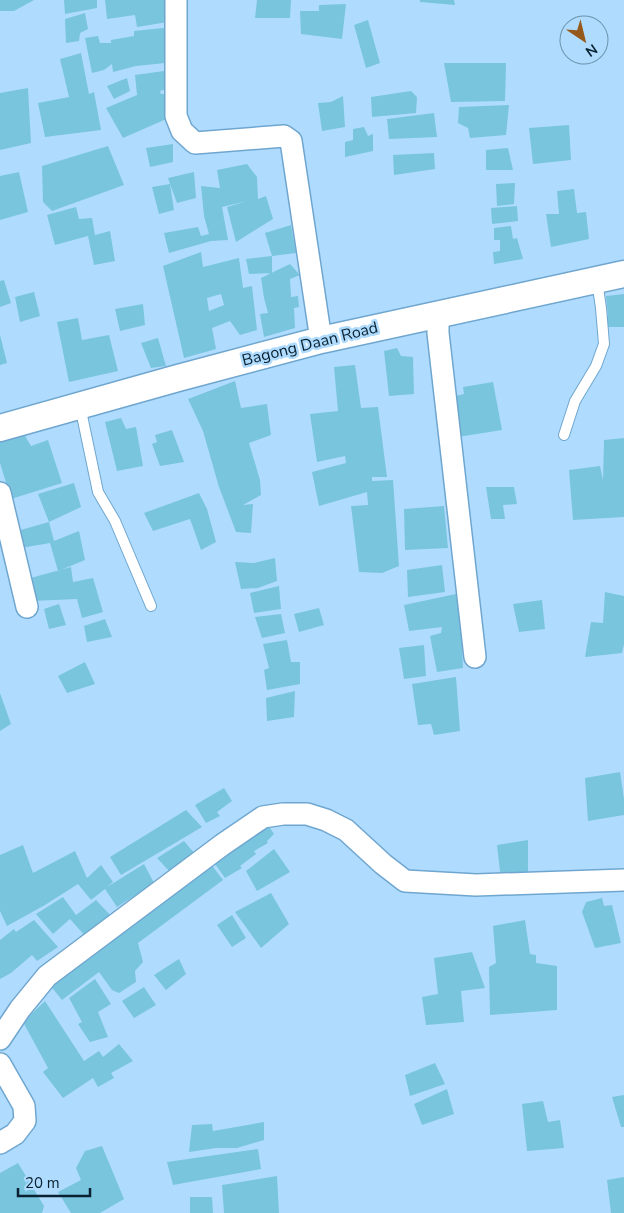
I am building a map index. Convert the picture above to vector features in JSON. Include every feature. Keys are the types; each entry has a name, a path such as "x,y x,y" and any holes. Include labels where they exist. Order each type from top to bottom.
{"street":[{"path":"176,0 176,116 182,131 195,143 284,136 292,141 321,340"},
{"name":"Bagong Daan Road","path":"0,428 321,340 624,274"},
{"path":"438,315 438,333 475,657"},
{"path":"0,493 27,608"},
{"path":"0,1039 20,1009 47,976 263,817 284,814 307,814 326,820 346,830 383,864 405,881 476,885 624,880"},
{"path":"0,1064 24,1106 25,1121 15,1134 0,1143"}],"lane":[{"path":"564,436 575,401 596,366 604,344 597,280"},
{"path":"80,406 98,492 115,521 151,606"}],"building":[{"path":"0,0 34,0 14,11 0,11"},
{"path":"64,0 97,0 97,8 65,14"},
{"path":"105,0 170,0 174,21 137,27 135,15 107,19"},
{"path":"257,0 291,0 290,18 255,18"},
{"path":"420,0 454,0 455,5 420,2"},
{"path":"346,4 342,39 301,34 300,11 319,11 319,5"},
{"path":"85,13 88,29 80,33 79,41 66,43 65,19"},
{"path":"368,20 380,63 366,68 354,25"},
{"path":"173,27 175,62 136,66 113,72 112,64 104,70 92,73 85,38 98,36 100,43 111,43 111,40 134,36 134,31"},
{"path":"81,53 89,94 94,92 101,130 45,137 38,103 69,97 60,59"},
{"path":"444,63 506,63 505,101 451,102"},
{"path":"171,70 170,88 160,91 161,94 169,94 171,117 123,138 106,108 137,95 135,75"},
{"path":"127,78 130,91 114,99 107,86"},
{"path":"28,88 31,143 0,150 0,93"},
{"path":"411,91 417,97 416,113 372,117 371,97"},
{"path":"343,96 345,127 322,131 318,103 331,102"},
{"path":"509,105 506,135 470,138 468,128 458,123 459,107"},
{"path":"434,113 437,137 389,139 387,119"},
{"path":"569,125 571,160 533,164 529,128"},
{"path":"364,127 368,136 373,134 373,151 345,157 345,142 353,140 353,129"},
{"path":"173,144 173,162 150,167 146,148"},
{"path":"108,146 124,185 52,211 43,202 42,166"},
{"path":"508,148 513,170 486,170 486,150"},
{"path":"434,153 435,169 394,175 393,155"},
{"path":"247,164 257,177 258,199 266,196 273,219 236,242 227,207 247,201 222,207 228,240 211,241 169,253 164,233 198,227 201,236 209,234 204,216 201,186 220,188 217,170"},
{"path":"19,172 28,212 0,220 0,176"},
{"path":"194,172 196,198 177,203 168,178"},
{"path":"515,183 514,204 497,206 496,184"},
{"path":"170,184 174,210 159,214 152,187"},
{"path":"574,189 577,213 586,212 589,239 551,247 546,214 559,214 557,191"},
{"path":"517,206 518,221 492,224 491,208"},
{"path":"76,207 79,219 92,218 95,235 110,231 115,261 94,265 88,236 55,245 47,215"},
{"path":"291,225 296,253 272,256 265,233"},
{"path":"511,226 513,239 517,238 523,259 494,264 493,252 500,251 500,240 494,240 494,228"},
{"path":"201,252 203,267 239,258 243,288 252,286 257,330 240,335 230,321 212,328 216,349 184,358 163,266","holes":["221,294 224,305 209,311 207,298"]},
{"path":"272,256 272,273 249,274 246,259"},
{"path":"290,264 300,275 290,279 291,297 298,296 299,307 294,308 295,328 264,337 260,314 268,313 261,278"},
{"path":"4,280 11,303 0,307 0,281"},
{"path":"34,292 40,316 20,322 15,297"},
{"path":"624,294 624,327 605,327 603,317 608,316 606,296"},
{"path":"143,304 145,325 120,331 115,309"},
{"path":"78,318 82,340 109,335 118,371 69,382 57,322"},
{"path":"0,335 7,363 0,365"},
{"path":"158,338 166,366 151,368 141,343"},
{"path":"397,348 401,356 413,357 414,394 389,396 384,351"},
{"path":"355,365 361,408 378,407 387,477 372,477 372,481 393,480 399,566 382,573 359,572 351,506 368,505 367,492 319,506 312,472 346,463 345,456 317,462 310,414 338,411 334,367"},
{"path":"235,381 241,408 267,404 271,435 249,443 260,480 261,495 243,505 253,504 251,533 236,532 219,487 203,431 188,399"},
{"path":"493,382 502,430 458,437 451,397 464,394 463,387"},
{"path":"121,418 126,429 136,427 143,466 117,471 105,422"},
{"path":"172,430 184,462 160,466 152,444 157,442 155,435"},
{"path":"24,434 31,446 48,440 62,483 11,499 0,463 0,442"},
{"path":"624,438 624,517 573,520 569,470 600,466 603,480 604,440"},
{"path":"74,483 81,507 49,522 38,494"},
{"path":"486,487 514,487 517,504 503,505 505,519 491,519"},
{"path":"199,493 207,509 216,542 201,550 190,519 153,531 144,513"},
{"path":"444,506 448,548 405,550 404,509"},
{"path":"49,522 54,541 79,531 85,560 58,571 50,543 21,548 17,531"},
{"path":"275,558 277,581 258,588 241,589 235,562 254,563"},
{"path":"442,565 445,592 408,597 407,570"},
{"path":"71,567 73,582 93,578 103,612 82,618 77,599 33,601 27,579"},
{"path":"279,586 281,609 254,613 250,593"},
{"path":"605,592 624,596 624,644 622,653 585,657 591,622 603,623"},
{"path":"456,594 461,625 463,668 437,672 430,636 441,633 442,627 409,631 404,605"},
{"path":"542,600 545,629 519,632 513,604"},
{"path":"59,604 66,625 49,629 44,609"},
{"path":"319,608 324,625 299,632 294,614"},
{"path":"281,614 285,633 262,638 255,617"},
{"path":"105,619 112,637 87,642 84,626"},
{"path":"287,640 291,662 300,662 300,684 267,690 264,670 269,668 263,644"},
{"path":"424,645 426,676 404,679 399,648"},
{"path":"85,662 95,684 67,693 58,676"},
{"path":"456,677 460,731 434,735 431,724 418,725 412,684"},
{"path":"295,691 294,717 267,721 266,698"},
{"path":"0,693 11,724 0,731"},
{"path":"620,772 624,815 588,821 585,778"},
{"path":"224,788 232,801 217,812 220,816 206,823 195,805"},
{"path":"186,810 202,827 121,875 110,857"},
{"path":"264,819 274,834 267,841 268,843 254,851 256,854 240,866 242,868 225,878 210,857"},
{"path":"528,840 528,872 501,880 497,845"},
{"path":"184,841 195,854 170,872 157,858"},
{"path":"23,845 33,873 75,851 87,878 101,865 113,882 107,887 144,864 154,883 117,907 105,889 91,900 78,884 7,926 0,911 0,855"},
{"path":"274,849 290,872 257,891 246,871"},
{"path":"207,859 223,880 138,943 143,962 135,971 136,982 119,993 112,990 99,972 62,1000 49,984"},
{"path":"271,893 289,924 261,948 235,912"},
{"path":"63,897 76,915 96,900 112,917 86,937 70,919 53,934 36,914"},
{"path":"602,898 604,906 612,905 621,943 595,948 582,912 586,902"},
{"path":"232,915 246,938 232,947 217,925"},
{"path":"34,920 58,947 37,961 32,955 11,973 0,979 0,940 14,929 16,932"},
{"path":"525,920 530,954 536,955 536,963 557,966 557,1010 490,1015 489,967 496,963 493,926"},
{"path":"472,952 485,988 461,991 464,1022 426,1025 422,997 438,994 434,958"},
{"path":"179,959 186,974 166,990 154,975"},
{"path":"95,979 111,1004 98,1012 108,1037 90,1042 78,1024 82,1022 69,998"},
{"path":"144,987 156,1005 134,1018 122,1001"},
{"path":"45,1001 84,1061 99,1051 103,1057 119,1044 133,1061 111,1073 114,1078 98,1087 93,1078 63,1098 43,1072 48,1068 23,1022"},
{"path":"435,1063 445,1084 410,1096 405,1075"},
{"path":"447,1089 454,1114 422,1125 414,1104"},
{"path":"624,1095 624,1127 621,1127 612,1097"},
{"path":"543,1101 548,1122 560,1120 564,1148 527,1151 522,1104"},
{"path":"264,1122 264,1140 237,1148 216,1148 189,1152 192,1125 212,1124 213,1131"},
{"path":"102,1146 124,1199 100,1213 71,1213 58,1192 81,1180 76,1168 85,1151"},
{"path":"258,1149 261,1169 173,1185 167,1162"},
{"path":"18,1163 44,1206 42,1213 0,1213 0,1173"},
{"path":"277,1176 279,1213 224,1213 222,1185"},
{"path":"624,1177 624,1213 611,1213 607,1180"},
{"path":"190,1197 212,1197 213,1213 190,1213"}]}
